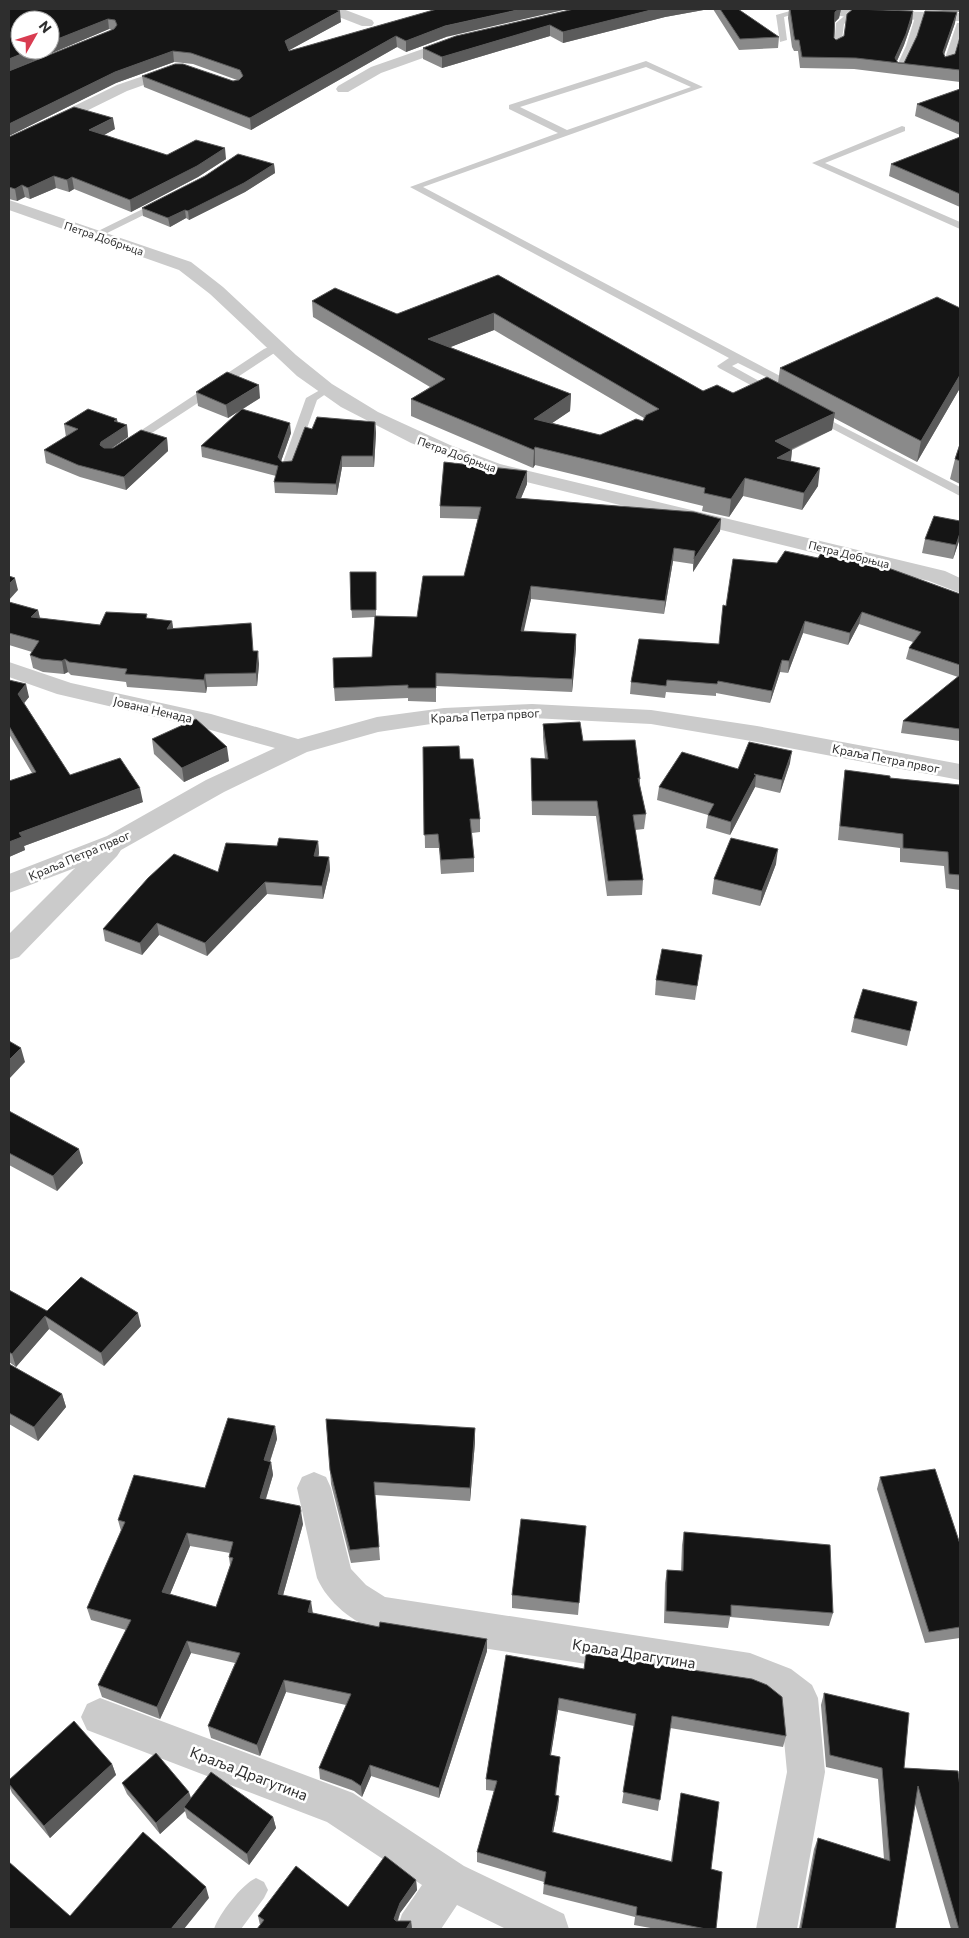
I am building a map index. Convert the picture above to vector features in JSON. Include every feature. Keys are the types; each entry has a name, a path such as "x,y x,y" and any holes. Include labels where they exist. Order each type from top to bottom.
{"street":[{"path":"330,9 366,22"},
{"path":"823,9 852,14 960,16"},
{"path":"343,89 376,70 469,38"},
{"path":"9,144 122,88 175,68 195,72"},
{"name":"Петра Добрњца","path":"9,205 185,266 205,280 304,372 327,389 387,426 434,447 493,468 937,576 960,586"},
{"name":"Јована Ненада","path":"9,669 65,689 211,722 298,747"},
{"name":"Краља Петра првог","path":"9,884 116,842 215,786 298,747 377,726 444,715 532,711 650,717 757,734 960,772"},
{"path":"9,950 116,842"},
{"name":"Краља Драгутина","path":"314,1488 335,1578 353,1597 378,1614 750,1671 778,1682 799,1698 806,1772 777,1929"},
{"name":"Краља Драгутина","path":"100,1717 339,1807 450,1880 548,1929"},
{"path":"417,1929 450,1880"}],"lane":[{"path":"783,40 780,15 807,9"},
{"path":"837,47 840,23 852,14"},
{"path":"899,70 910,46 919,16"},
{"path":"947,64 960,25"},
{"path":"567,134 512,107 646,64 699,87 567,134 415,187 782,382 809,369"},
{"path":"902,129 817,163 960,226"},
{"path":"95,235 175,196"},
{"path":"116,451 278,346"},
{"path":"739,358 723,366 784,399"},
{"path":"287,468 312,398 327,389"},
{"path":"802,408 960,492"},
{"path":"226,1929 256,1890"}],"building":[{"path":"9,9 335,9 340,11 285,41 289,51 437,9 522,9 445,26 406,41 396,36 250,118 142,76 175,64 183,64 233,81 239,80 243,76 240,70 191,53 173,51 115,72 9,124 9,71 36,60 60,60 60,51 114,29 117,25 115,20 108,19 60,38 60,10 10,10 9,59"},
{"path":"574,9 655,9 563,32 550,25 442,57 423,48 456,36"},
{"path":"720,9 738,9 779,37 740,39"},
{"path":"790,9 839,9 835,12 834,38 836,40 844,36 847,14 853,9 913,11 906,34 895,58 898,63 856,58 802,57 799,40 795,40"},
{"path":"925,11 957,12 943,52 945,57 955,54 960,37 960,70 899,63 904,63 917,36"},
{"path":"960,89 960,123 917,104"},
{"path":"74,107 113,118 89,130 167,155 196,140 225,148 197,166 130,200 72,177 67,180 54,176 28,188 22,185 15,189 9,187 9,137"},
{"path":"960,137 960,194 891,164"},
{"path":"238,154 274,164 244,183 188,211 185,210 168,218 142,208 205,176"},
{"path":"498,275 703,391 717,385 733,393 767,377 835,413 775,441 792,450 777,458 820,468 804,493 745,478 731,499 704,493 705,488 535,447 534,450 411,399 445,379 312,301 335,288 397,314","holes":["494,313 659,409 646,415 643,421 636,419 600,435 534,419 571,394 428,339"]},
{"path":"937,297 960,308 960,375 921,441 780,368"},
{"path":"227,372 259,385 226,405 196,392"},
{"path":"88,409 117,419 114,421 127,425 101,442 100,445 104,448 113,448 141,430 167,438 124,477 78,465 44,450 78,429 64,424"},
{"path":"242,409 290,423 278,457 282,462 292,461 305,427 312,429 317,417 375,422 373,456 342,456 336,484 274,482 278,466 201,446"},
{"path":"960,444 960,461 955,459"},
{"path":"444,462 527,471 516,498 694,512 721,519 694,559 695,551 674,548 665,601 531,586 521,631 576,634 572,679 436,673 436,688 408,688 408,685 334,688 333,658 372,657 375,616 417,617 423,576 464,576 481,507 440,506"},
{"path":"934,516 960,521 960,533 956,545 925,539"},
{"path":"836,549 960,594 960,665 909,648 921,632 862,612 850,633 805,621 789,661 782,660 772,691 718,681 717,684 667,680 666,686 631,682 639,639 719,644 723,605 726,606 733,559 777,563 785,551 818,558 823,550 834,553"},
{"path":"350,572 376,572 376,610 351,610"},
{"path":"9,576 15,578 9,584"},
{"path":"9,602 38,610 31,617 100,625 106,612 147,614 146,618 172,621 167,629 251,623 253,651 258,651 256,673 205,674 204,680 125,674 127,669 69,662 65,659 62,661 41,659 30,655 39,641 9,633"},
{"path":"960,675 960,729 903,721"},
{"path":"9,680 26,684 18,694 70,775 120,758 140,788 19,833 22,837 9,842 9,781 36,772 9,726"},
{"path":"196,719 227,747 182,768 152,739"},
{"path":"580,722 583,741 635,740 640,779 638,778 646,814 633,815 643,880 608,881 597,801 532,801 531,758 548,759 543,724"},
{"path":"749,742 792,751 782,780 754,774 756,775 731,822 708,815 714,804 659,787 682,752 738,769"},
{"path":"459,746 460,759 473,759 480,819 470,819 474,858 441,860 438,834 424,835 423,747"},
{"path":"845,770 890,776 890,778 960,785 960,875 949,874 948,852 903,848 903,834 840,826"},
{"path":"279,838 318,841 314,856 329,857 322,886 265,882 205,943 157,923 140,943 103,929 148,878 174,854 218,872 226,843 277,846"},
{"path":"731,838 778,849 762,891 714,879"},
{"path":"662,949 702,955 697,986 656,980"},
{"path":"863,989 917,1002 910,1031 854,1018"},
{"path":"9,1041 21,1048 9,1060"},
{"path":"9,1111 79,1149 53,1176 9,1153"},
{"path":"81,1277 138,1313 101,1353 45,1316 12,1354 9,1352 9,1290 47,1311"},
{"path":"9,1364 62,1394 34,1427 9,1413"},
{"path":"228,1418 275,1426 264,1460 271,1462 260,1498 300,1506 301,1511 278,1594 311,1601 308,1612 379,1627 380,1622 487,1639 439,1788 370,1765 361,1786 352,1780 319,1768 351,1694 284,1680 257,1745 208,1726 240,1653 187,1641 157,1707 98,1685 131,1620 87,1608 125,1522 118,1520 134,1475 205,1488","holes":["187,1533 233,1542 229,1557 233,1558 216,1607 162,1592"]},
{"path":"326,1419 475,1428 470,1488 374,1482 379,1547 350,1550 330,1470"},
{"path":"935,1469 960,1544 960,1627 929,1632 880,1477"},
{"path":"521,1519 586,1526 579,1603 512,1595"},
{"path":"684,1532 830,1545 833,1613 731,1605 731,1616 666,1611 667,1570 683,1571"},
{"path":"586,1654 752,1679 767,1685 782,1697 786,1736 672,1716 660,1800 623,1792 636,1714 559,1698 550,1755 560,1757 555,1795 559,1796 552,1832 672,1862 681,1793 719,1802 711,1869 722,1872 716,1929 706,1929 636,1915 637,1907 544,1884 546,1872 477,1852 497,1781 486,1779 506,1655 584,1669"},
{"path":"824,1693 909,1713 904,1768 958,1771 960,1787 960,1929 918,1786 895,1929 801,1929 818,1838 890,1861 882,1768 830,1755"},
{"path":"74,1721 112,1764 44,1826 9,1784 9,1780"},
{"path":"156,1753 189,1792 156,1823 122,1783"},
{"path":"211,1772 273,1817 247,1854 184,1807"},
{"path":"143,1832 206,1887 171,1929 9,1929 9,1862 70,1916"},
{"path":"385,1856 416,1880 400,1903 394,1919 396,1921 411,1921 406,1929 257,1929 264,1920 258,1916 296,1866 348,1907"}]}
